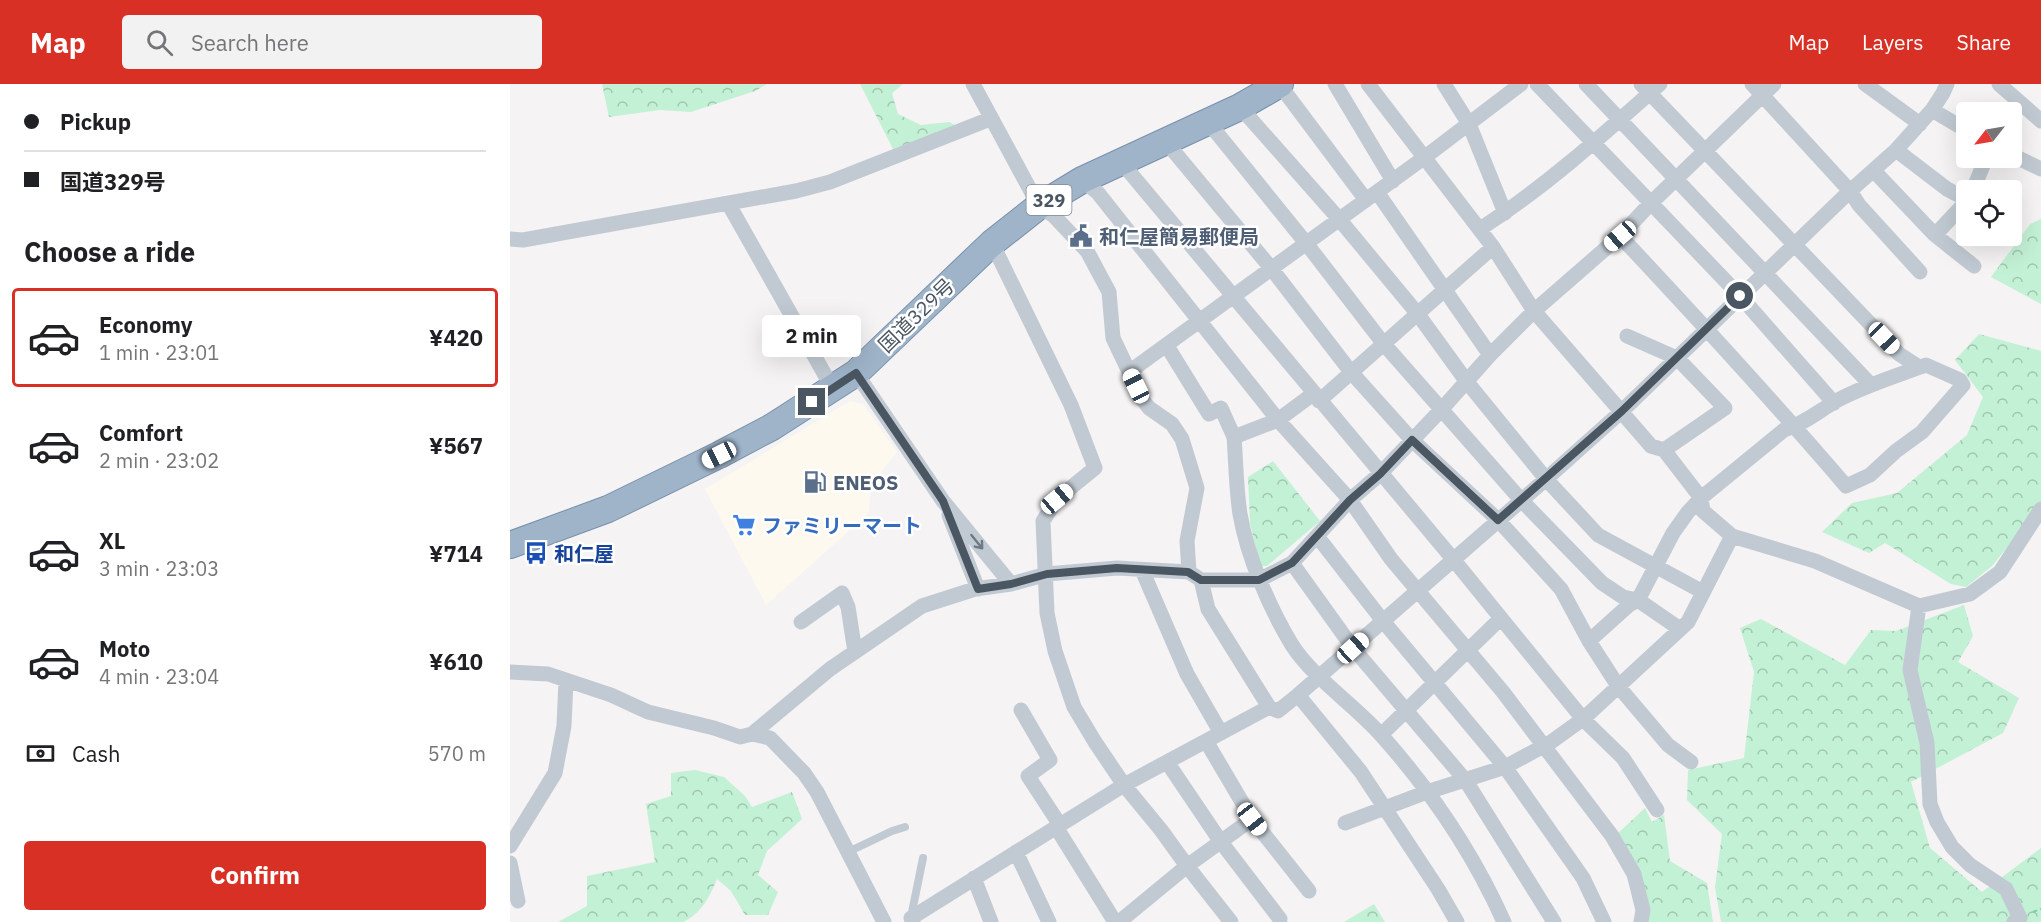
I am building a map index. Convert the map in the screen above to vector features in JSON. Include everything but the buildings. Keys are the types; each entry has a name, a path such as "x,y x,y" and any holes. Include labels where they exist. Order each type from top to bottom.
{"highway":[{"name":"国道329号","path":"510,545 608,509 772,427 856,373 992,243 1039,207 1082,180 1240,107 1279,84"}],"street":[{"path":"973,84 1039,207 1054,216 1087,251 1109,292 1113,338 1142,399 1149,408 1172,424 1182,439 1197,488 1187,541 1195,576 1208,609 1269,707 1278,711 1522,501 1622,411 1850,191 1896,150 1932,110 1947,84"},
{"path":"1279,84 1371,196 1444,290 1490,355"},
{"path":"1335,84 1393,181"},
{"path":"1368,84 1493,247 1534,311 1651,446 1664,450 1701,498 1703,511 1732,536 1815,561 1919,606 1970,594 2000,572 2041,509"},
{"path":"1444,84 1469,124 1505,213"},
{"path":"1129,372 1393,181 1521,84"},
{"path":"1537,84 1740,296 1834,403"},
{"path":"1586,84 1870,384"},
{"path":"1864,84 1920,124"},
{"path":"1999,84 2041,121"},
{"path":"1480,230 1593,144 1650,87 1704,152 1899,354 1919,368"},
{"path":"510,672 548,674 611,695 648,712 740,737 752,734 830,669 922,606 978,589 1011,584 1047,574 1117,568 1259,580 1292,563 1350,500 1380,474 1441,410 1490,355 1534,311 1620,236 1704,152 1763,88 1850,191 1859,205 1920,272"},
{"path":"1240,107 1418,313 1467,382 1546,479 1598,535 1703,592"},
{"path":"1932,110 1956,124"},
{"path":"510,238 533,238 796,191 830,182 990,119"},
{"path":"1208,122 1383,343 1522,501 1602,583 1623,597 1638,600 1680,629"},
{"path":"1166,142 1271,268 1351,372 1412,440 1498,520 1561,589 1589,641 1618,686 1668,745 1691,762"},
{"path":"1896,150 1956,194"},
{"path":"2022,160 2041,169"},
{"path":"1122,163 1583,718 1623,758 1657,810"},
{"path":"1874,171 1935,235 1974,266"},
{"path":"1082,180 1098,193 1278,420 1350,500 1391,560 1544,746 1612,836 1634,874 1644,910 1641,922"},
{"path":"728,203 833,389"},
{"path":"1935,235 1956,211"},
{"path":"1589,641 1629,605 1638,600 1673,533 1701,498 1784,430 1795,427 1870,384 1926,365 1960,380 1962,385 1922,432 1896,451 1870,475 1846,486 1795,427 1707,329 1620,236"},
{"path":"992,243 1071,405 1095,468 1057,499 1043,521 1047,613 1055,651 1074,707 1124,785 1231,922"},
{"path":"1234,437 1278,420 1316,398 1351,372 1493,247"},
{"path":"1627,336 1677,358 1725,408 1664,450"},
{"path":"1167,346 1209,414 1221,408 1234,437 1240,516 1259,580 1293,646 1320,676 1381,735 1427,792 1488,887 1504,922"},
{"path":"856,373 943,501 1011,584"},
{"path":"943,501 978,589"},
{"path":"1317,536 1383,621 1505,767 1583,878 1604,922"},
{"path":"1346,823 1427,792 1505,767 1544,746 1583,718 1688,622 1732,536"},
{"path":"1292,563 1353,648 1466,781 1554,922"},
{"path":"1142,570 1187,674 1221,733"},
{"path":"801,622 842,593 848,607 855,652"},
{"path":"1919,606 1910,670 1927,743 1930,804 1937,822 1952,847 1970,865 2006,889 2020,918 2014,922"},
{"path":"1381,735 1501,618"},
{"path":"510,846 555,773 564,726 566,680"},
{"path":"1298,695 1361,772 1438,889 1456,922"},
{"path":"892,922 912,920 974,878 1124,785 1269,707"},
{"path":"1021,710 1050,760 1028,776 1117,922 1186,866 1252,819"},
{"path":"752,734 770,738 804,773 818,792 884,922"},
{"path":"1206,741 1252,819 1309,891"},
{"path":"1167,762 1221,842 1280,919"},
{"path":"1016,852 1049,922"},
{"path":"510,863 518,901"},
{"path":"974,878 992,922"}],"lane":[{"path":"848,852 905,827"},
{"path":"912,920 923,858"}],"shaded area":[{"path":"850,401 863,404 897,452 871,485 869,513 766,605 705,489"}],"green space":[{"path":"602,84 767,84 755,91 691,112 660,110 609,117"},
{"path":"860,84 903,84 892,93 898,114 921,125 949,122 957,126 893,149"},
{"path":"2041,219 2041,304 1991,277 2014,246 2022,246 2022,235 2030,224"},
{"path":"1979,334 2041,351 2041,506 1992,566 1966,587 1951,584 1885,543 1869,553 1822,532 1852,503 1897,493 1967,435 1983,397 1955,360"},
{"path":"1273,461 1320,521 1267,566 1260,566 1250,523 1248,477"},
{"path":"1964,605 1973,636 1958,662 2019,698 2003,733 1911,782 1930,848 1982,892 2041,848 2041,922 1721,922 1715,887 1722,834 1687,800 1688,770 1744,758 1754,672 1740,628 1761,619 1845,665 1871,630 1896,631"},
{"path":"695,770 724,777 745,796 752,807 792,792 802,819 767,851 758,875 778,892 768,915 745,915 731,891 717,879 700,909 683,922 558,922 587,906 587,876 655,862 646,804 671,796 671,773"},
{"path":"1645,808 1652,822 1664,815 1670,861 1707,883 1713,922 1647,922 1616,835"},
{"path":"1374,904 1385,922 1344,922"}],"place":[{"name":"和仁屋簡易郵便局","path":"1081,236"},
{"name":"ENEOS","path":"815,482"},
{"name":"ファミリーマート","path":"744,525"},
{"name":"和仁屋","path":"536,553"}],"route":[{"path":"812,402 856,373 943,501 978,589 1011,584 1047,574 1117,568 1188,572 1201,580 1259,580 1292,563 1350,500 1380,474 1412,440 1498,520 1622,411 1740,296"}]}
